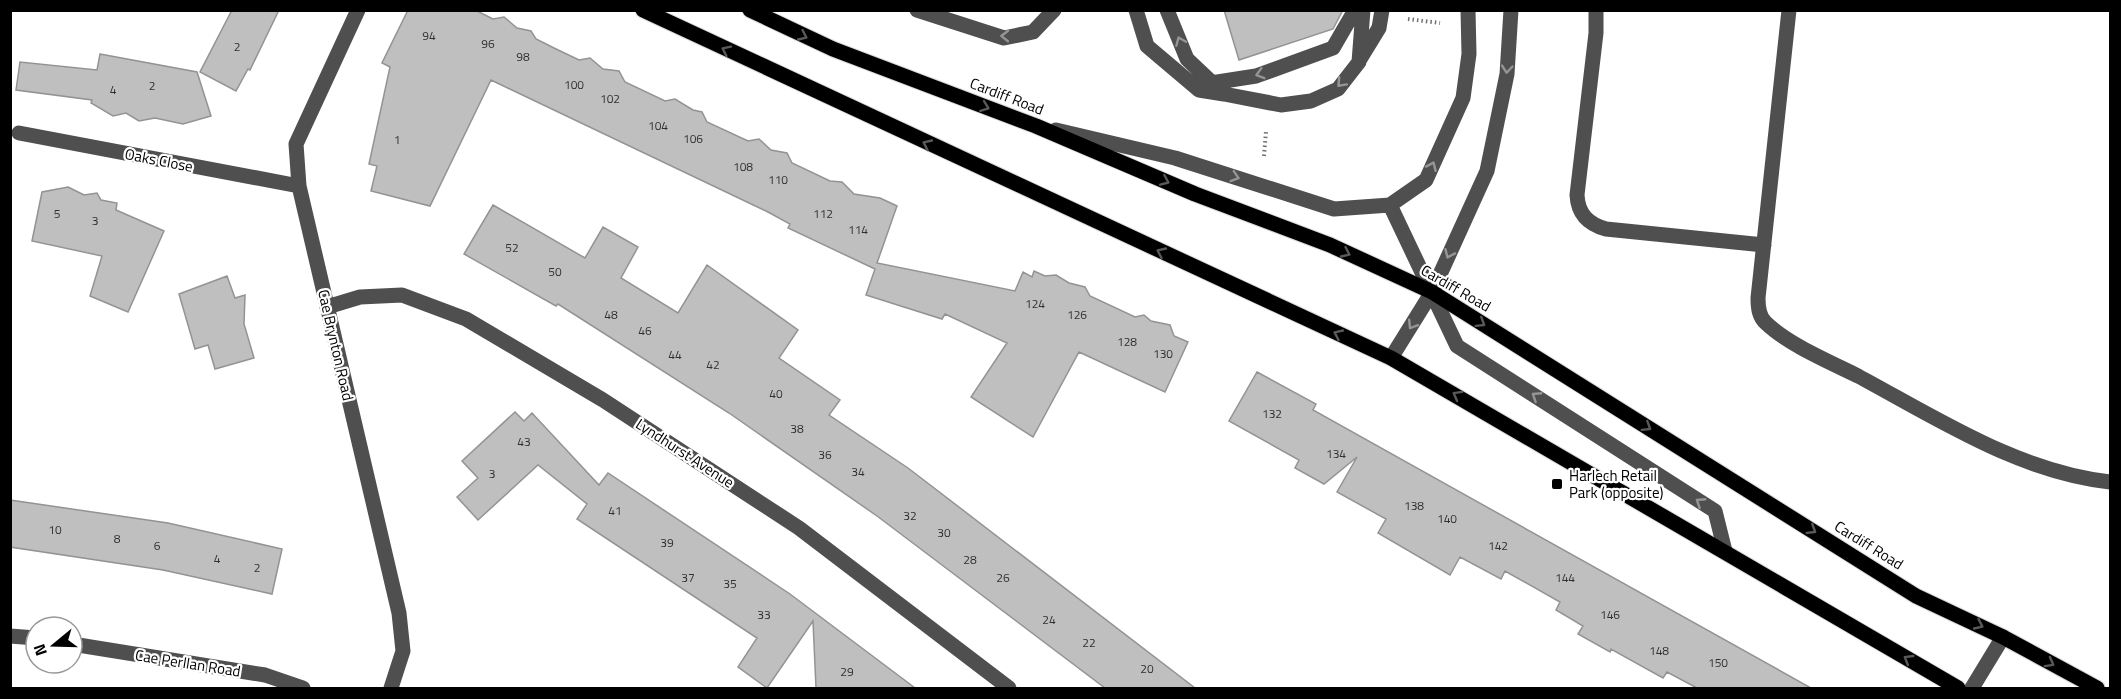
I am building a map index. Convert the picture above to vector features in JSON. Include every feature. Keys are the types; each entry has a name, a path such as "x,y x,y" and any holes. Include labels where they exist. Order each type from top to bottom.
{"main road":[{"path":"644,10 1391,358 1958,688"},
{"name":"Cardiff Road","path":"750,10 833,50 1036,126 1195,194 1330,245 1432,292 1916,596 2003,637 2097,688"}],"street":[{"name":"Cae Brynton Road","path":"358,10 296,144 298,186 399,613 403,651 391,688"},
{"path":"917,10 1004,38 1033,32 1053,10"},
{"path":"1136,10 1148,46 1199,90 1281,105 1311,101 1338,89 1359,62 1379,28 1381,13"},
{"path":"1167,10 1188,59 1224,94"},
{"path":"1211,83 1256,76 1333,48 1356,10"},
{"path":"1359,62 1363,10"},
{"path":"1036,126 1175,158 1334,209 1390,205 1426,180 1463,98 1469,54 1468,10"},
{"path":"1391,358 1432,292 1487,171 1507,74 1511,10"},
{"path":"1596,10 1595,44 1577,195 1578,206 1584,217 1593,226 1606,229 1764,245"},
{"path":"1789,10 1764,245 1759,311 1764,322 1776,331 1971,436 2025,461 2078,479 2110,482"},
{"name":"Oaks Close","path":"19,134 298,186"},
{"path":"1390,205 1457,346 1715,511 1725,551"},
{"name":"Lyndhurst Avenue","path":"327,307 360,297 402,295 466,319 603,400 799,528 1009,688"},
{"path":"1972,688 2003,637"},
{"name":"Cae Perllan Road","path":"84,646 266,675 303,688"}],"path":[{"path":"1381,13 1468,27"},
{"path":"1262,185 1269,103"}],"building":[{"path":"232,10 279,10 250,70 248,69 236,91 200,72"},
{"path":"408,10 475,10 493,19 504,17 517,28 531,31 536,39 579,60 590,58 603,69 619,71 625,82 665,101 675,99 693,110 702,112 707,122 748,141 759,139 771,150 787,153 792,163 830,181 842,182 854,194 880,198 897,206 877,263 1015,291 1023,272 1032,277 1034,271 1045,276 1056,275 1069,283 1085,287 1090,296 1135,317 1144,315 1151,321 1170,325 1174,336 1188,342 1165,392 1079,352 1033,437 971,397 1007,343 945,314 942,319 866,295 875,269 788,228 790,224 768,212 491,80 430,206 371,191 377,166 369,164 390,67 382,63"},
{"path":"1224,10 1343,10 1333,29 1239,60"},
{"path":"100,54 197,72 211,116 183,124 155,118 139,121 126,113 113,116 91,103 92,100 16,90 20,62 97,70"},
{"path":"68,187 84,195 97,193 101,200 117,203 116,210 164,231 128,312 90,296 102,256 32,241 42,192"},
{"path":"493,205 585,258 603,227 638,247 621,278 678,313 707,265 798,330 779,358 840,400 829,415 908,468 1195,688 1105,688 877,516 729,413 558,304 556,306 464,254"},
{"path":"227,276 235,298 245,295 244,324 254,358 215,369 208,345 195,349 179,294"},
{"path":"1257,372 1316,404 1313,410 1811,688 1697,688 1667,672 1663,678 1611,649 1610,652 1578,634 1583,626 1556,610 1560,602 1505,571 1501,579 1460,557 1450,575 1378,533 1386,519 1337,492 1357,457 1324,484 1295,468 1299,460 1229,421"},
{"path":"515,412 524,421 532,413 599,485 608,473 790,594 915,688 816,688 813,621 767,688 738,667 757,638 577,519 587,504 538,465 478,520 457,497 478,478 462,461"},
{"path":"10,500 168,523 282,549 272,594 163,570 10,547"}],"place":[{"name":"Harlech Retail Park (opposite)","path":"1557,484"}]}
